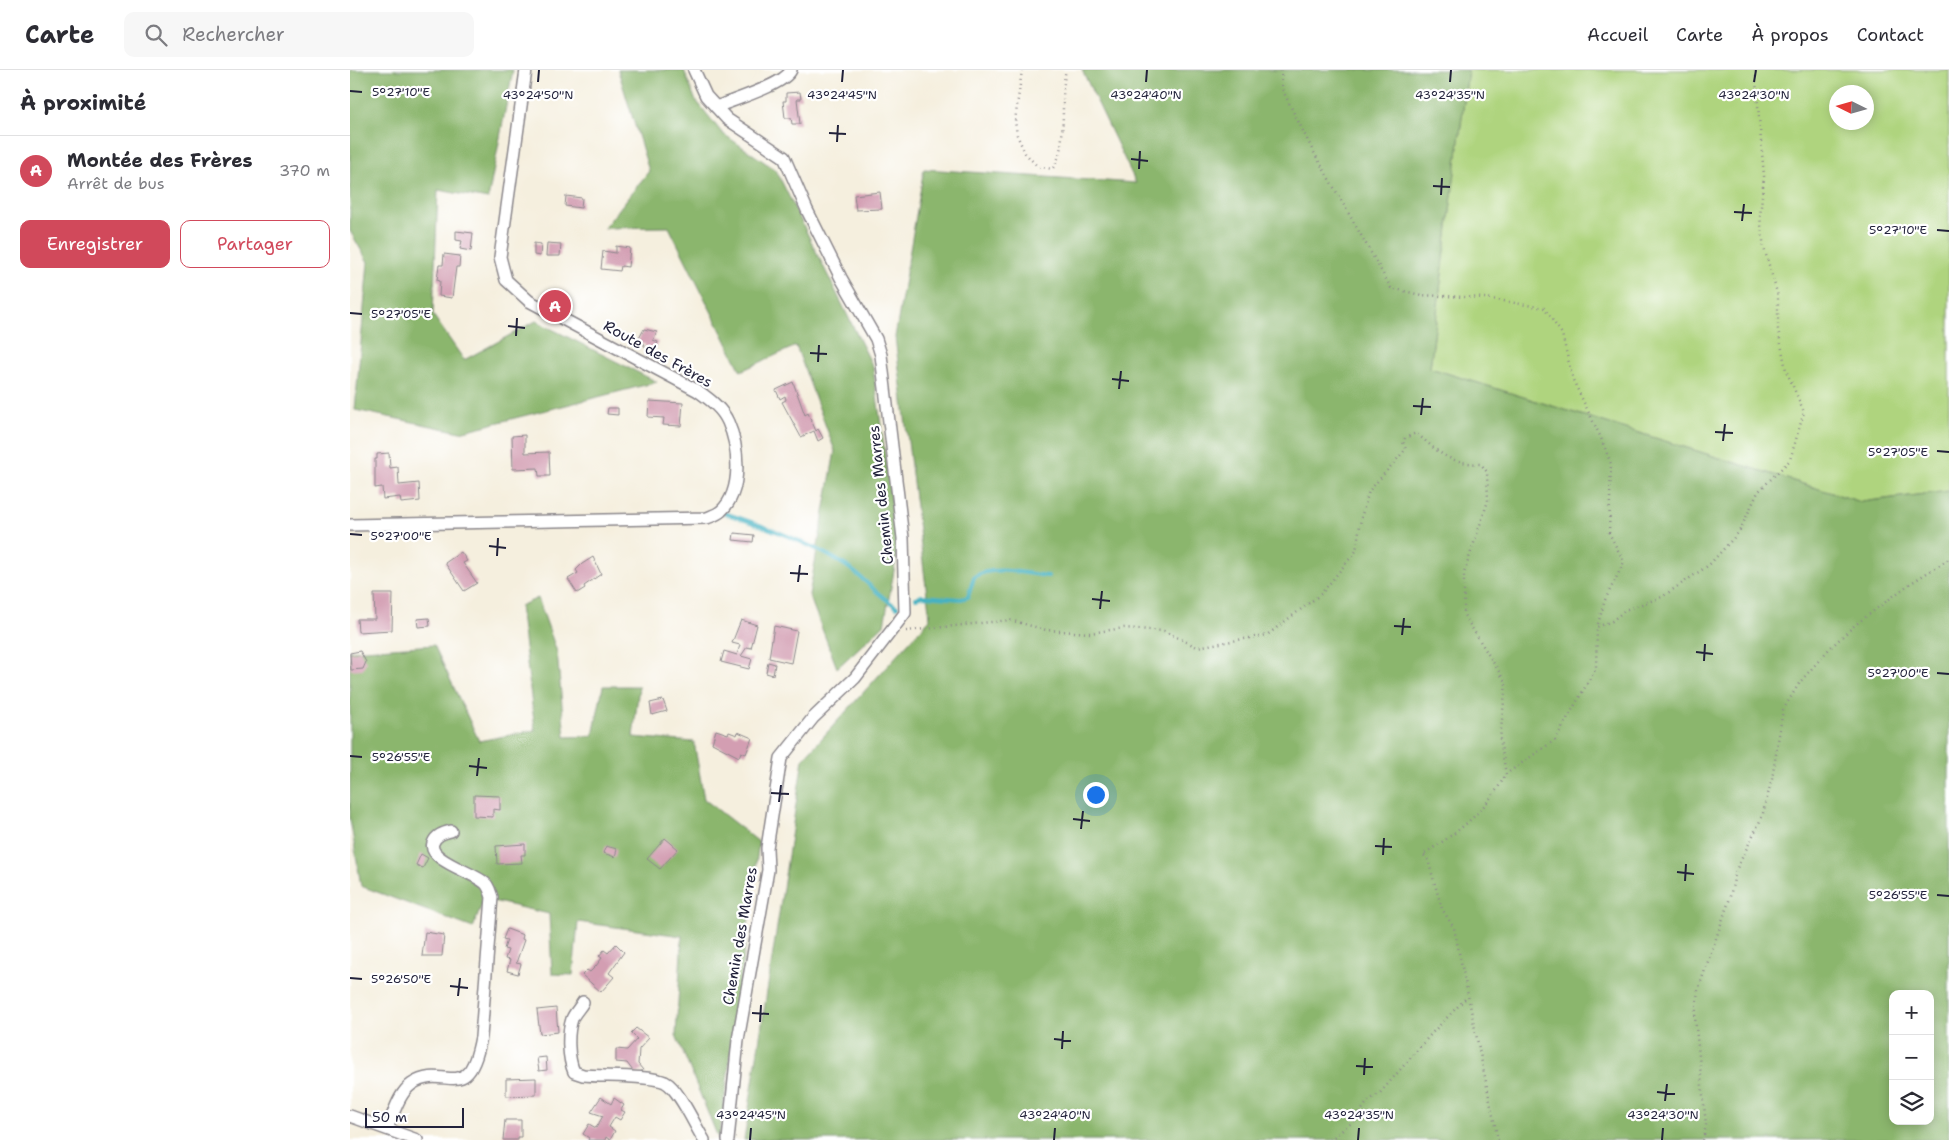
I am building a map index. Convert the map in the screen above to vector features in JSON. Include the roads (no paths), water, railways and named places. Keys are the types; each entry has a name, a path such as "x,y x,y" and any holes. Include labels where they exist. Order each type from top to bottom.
{"street":[{"name":"Route des Frères","path":"350,525 707,518 720,512 730,500 736,484 734,443 727,420 714,403 698,391 528,302 506,280 500,257 526,70"},
{"name":"Chemin des Marres","path":"694,70 706,96 727,119 784,157 841,278 878,347 904,538 905,612 855,678 813,718 781,758 767,848 768,870 738,1040 728,1140"},
{"path":"716,107 766,87 785,77 791,70"},
{"path":"387,1128 402,1094 412,1084 429,1078 452,1080 463,1077 472,1069 477,1057 481,1038 492,896 487,884 439,858 433,852 432,845 435,838 451,831"},
{"path":"584,1002 572,1018 570,1028 570,1063 574,1072 583,1076 652,1079 666,1083 675,1092 704,1140"},
{"path":"350,1116 417,1140"}],"waterway":[{"path":"724,513 755,523 815,548 850,568 897,607"},
{"path":"916,598 922,596 961,599 968,597 974,577 990,571 1000,570 1048,576"}],"place":[{"name":"Montée des Frères","path":"555,306"}]}
